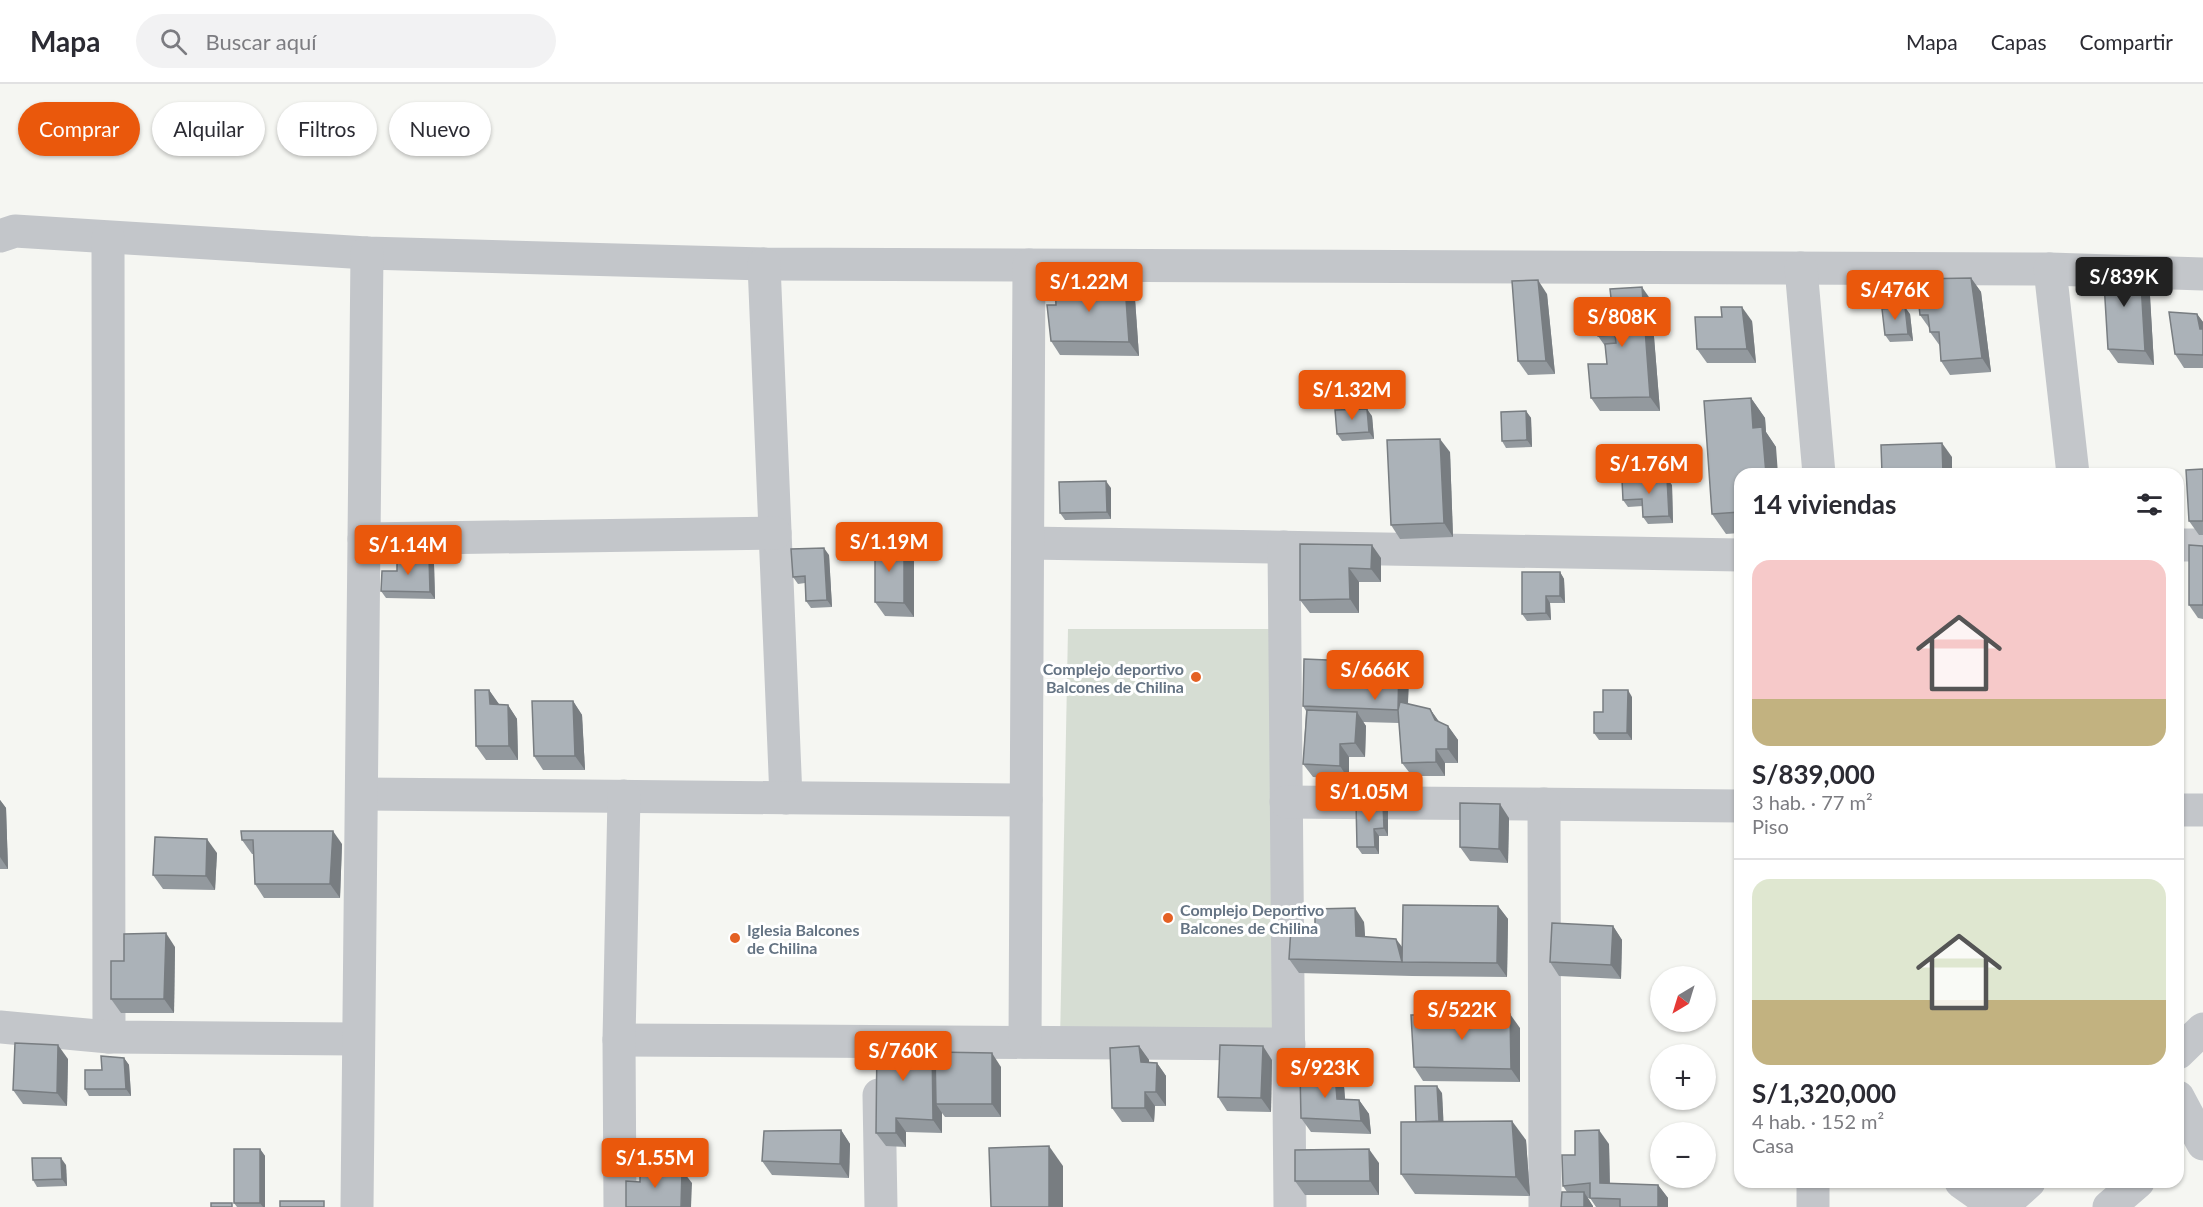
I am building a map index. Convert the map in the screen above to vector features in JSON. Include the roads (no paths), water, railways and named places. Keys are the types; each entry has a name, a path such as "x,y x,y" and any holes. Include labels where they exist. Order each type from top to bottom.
{"street":[{"path":"5,228 108,238 367,253 764,264 2050,269 2203,273"},
{"path":"108,238 109,1037"},
{"path":"357,1207 367,253"},
{"path":"764,264 786,798"},
{"path":"1025,1042 1029,265"},
{"path":"1801,268 1818,468"},
{"path":"2050,269 2072,468"},
{"path":"364,539 775,533"},
{"path":"1028,543 1734,555"},
{"path":"2184,546 2203,545"},
{"path":"1284,548 1290,1207"},
{"path":"362,794 1026,800"},
{"path":"620,1207 619,1040 624,796"},
{"path":"1286,802 1734,806"},
{"path":"1544,804 1545,1207"},
{"path":"2184,810 2203,810"},
{"path":"0,1027 109,1037 358,1039"},
{"path":"2184,1047 2203,1029"},
{"path":"619,1040 1289,1044"},
{"path":"879,1042 881,1207"},
{"path":"2184,1111 2195,1136"},
{"path":"1813,1188 1813,1207"},
{"path":"1969,1188 1996,1207"},
{"path":"2001,1207 2023,1188"},
{"path":"2109,1207 2131,1188"}],"place":[{"name":"Complejo deportivo Balcones de Chilina","path":"1196,677"},
{"name":"Complejo Deportivo Balcones de Chilina","path":"1168,918"},
{"name":"Iglesia Balcones de Chilina","path":"735,938"}]}
